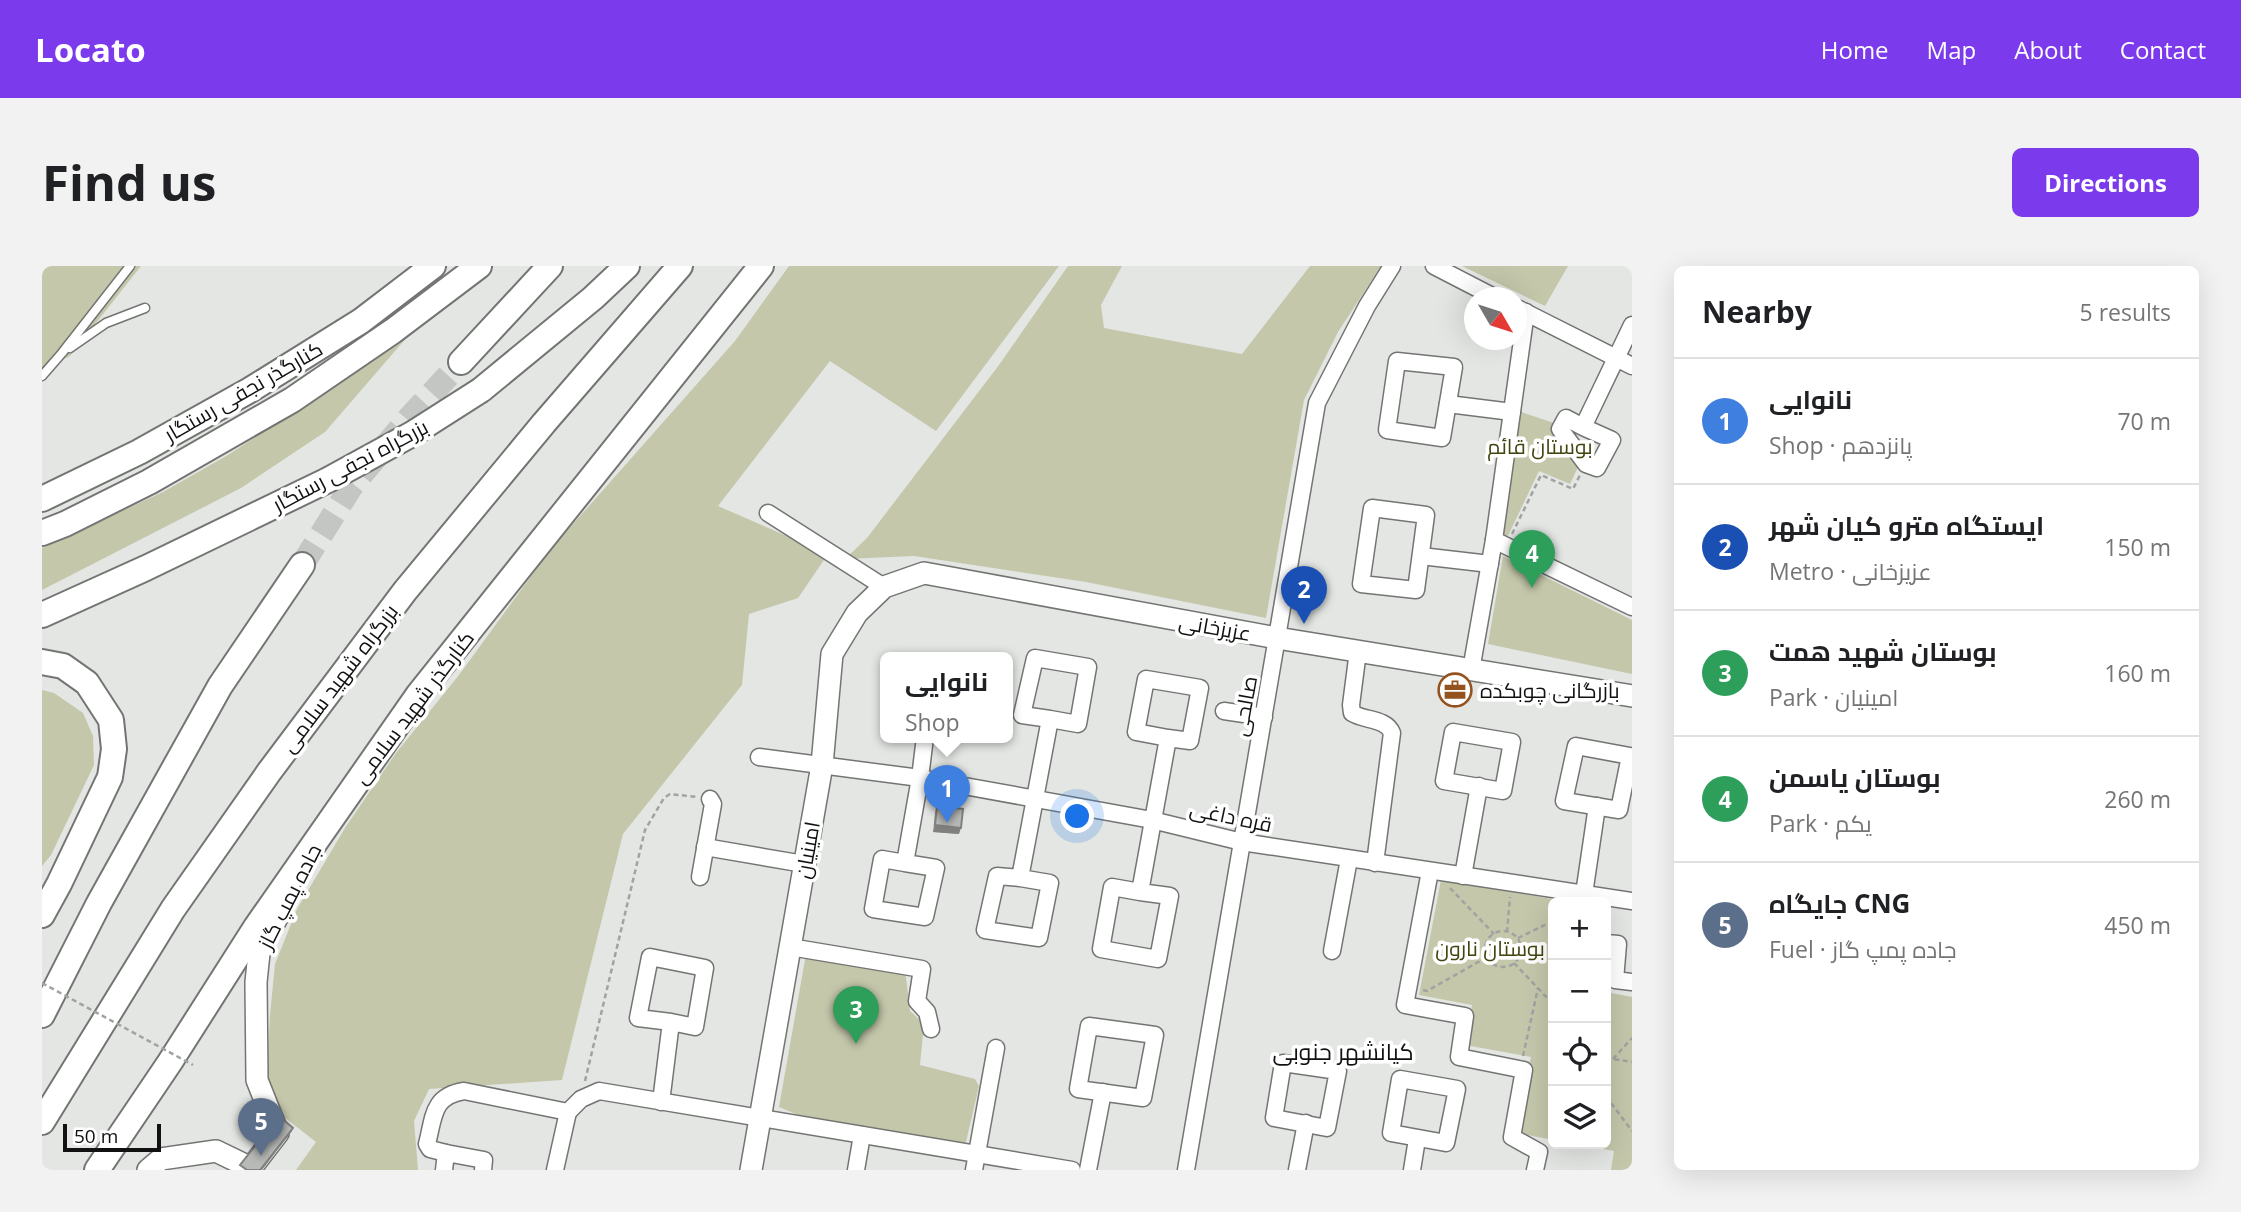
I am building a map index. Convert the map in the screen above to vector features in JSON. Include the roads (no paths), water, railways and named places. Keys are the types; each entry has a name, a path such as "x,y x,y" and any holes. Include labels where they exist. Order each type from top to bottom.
{"main road":[{"name":"کنارگذر نجفی رستگار","path":"42,499 139,452 250,390 361,321 433,266"},
{"path":"42,533 149,482 292,400 393,331 479,266"},
{"path":"461,362 550,266"},
{"name":"بزرگراه نجفی رستگار","path":"42,615 328,480 412,434 481,390 593,298 627,266"},
{"name":"بزرگراه شهید سلامی","path":"42,1122 173,909 276,761 405,591 544,422 680,266"},
{"name":"کنارگذر شهید سلامی","path":"97,1170 256,927 418,695 761,266"},
{"path":"42,1014 99,903 220,686 303,565"},
{"name":"عزیزخانی","path":"924,573 1277,638 1632,696"},
{"name":"امینیان","path":"751,1170 822,765 832,654 857,613 884,587 924,573"},
{"path":"42,662 63,666 87,683 111,720 114,749 110,777 42,915"},
{"name":"جاده پمپ گاز","path":"148,1170 161,1159 216,1151 251,1168 278,1133 257,1080 256,982 259,953 321,834"}],"street":[{"name":"صالحی","path":"1186,1170 1317,404 1367,306 1392,266"},
{"path":"1434,266 1475,287"},
{"path":"1527,313 1632,366"},
{"path":"1583,427 1632,326"},
{"path":"1471,670 1490,564 1500,543 1517,350"},
{"path":"1397,361 1454,368 1448,404 1442,438 1387,430 1397,361"},
{"path":"1448,404 1512,412"},
{"path":"1566,418 1583,427 1612,440 1597,468 1586,464 1560,429 1566,418"},
{"path":"1371,508 1426,515 1421,556 1416,590 1361,584 1371,508"},
{"path":"768,513 884,587"},
{"path":"1500,543 1632,607"},
{"path":"1421,556 1490,564"},
{"path":"1358,651 1352,713 1385,724 1390,727 1392,733 1375,863"},
{"path":"1035,658 1088,667 1078,724 1050,719 1022,715 1035,658"},
{"path":"1146,679 1200,688 1190,741 1168,738 1136,732 1146,679"},
{"path":"1224,711 1264,717"},
{"path":"1020,878 1050,719"},
{"path":"1453,732 1512,742 1503,791 1479,786 1444,780 1453,732"},
{"path":"1140,892 1168,738"},
{"path":"905,863 924,743"},
{"path":"1576,746 1630,757 1619,810 1597,806 1564,801 1576,746"},
{"name":"قره داغی","path":"759,757 920,778 1152,820 1242,842 1592,897"},
{"path":"1456,875 1479,786"},
{"path":"701,877 713,804 710,799"},
{"path":"1584,894 1597,806"},
{"path":"705,847 804,864"},
{"path":"882,859 905,863 936,868 925,917 873,909 882,859"},
{"path":"1332,951 1349,859"},
{"path":"1430,871 1405,1005 1465,1016 1459,1058 1524,1070 1512,1137 1539,1152 1535,1170"},
{"path":"997,876 1020,878 1050,883 1039,938 985,929 997,876"},
{"path":"1112,887 1140,892 1170,896 1158,959 1101,949 1112,887"},
{"name":"قره داغی","path":"1611,900 1632,901"},
{"path":"1611,943 1618,944 1615,980 1632,982"},
{"path":"790,947 922,969 917,1001 927,1012 931,1029"},
{"path":"650,957 705,968 695,1027 671,1022 638,1018 650,957"},
{"path":"661,1102 671,1022"},
{"path":"1089,1026 1155,1035 1143,1098 1103,1092 1078,1088 1089,1026"},
{"path":"975,1162 996,1048"},
{"path":"1283,1063 1338,1071 1327,1128 1306,1123 1274,1118 1283,1063"},
{"path":"1400,1079 1457,1088 1446,1143 1417,1139 1391,1133 1400,1079"},
{"path":"483,1170 484,1160 445,1162 427,1144 438,1102 447,1095 464,1091 568,1112"},
{"path":"555,1170 568,1112 580,1099 599,1091 862,1135 975,1162 1072,1170"},
{"path":"1088,1170 1103,1092"},
{"path":"1297,1170 1306,1123"},
{"path":"856,1170 862,1135"},
{"path":"1412,1170 1417,1139"}],"lane":[{"path":"42,376 130,266"},
{"path":"62,354 106,323 145,308"}],"tunnel":[{"path":"302,565 351,487 461,362"}],"place":[{"name":"بوستان یاسمن","path":"1532,588"},
{"name":"ایستگاه مترو کیان شهر","path":"1304,624"},
{"name":"بازرگانی چوبکده","path":"1455,690"},
{"name":"نانوایی","path":"947,823"},
{"name":"بوستان شهید همت","path":"856,1044"},
{"name":"جایگاه CNG","path":"261,1156"}],"district":[{"name":"کیانشهر جنوبی","path":"1343,1051"}],"park label":[{"name":"بوستان قائم","path":"1540,446"},
{"name":"بوستان نارون","path":"1490,948"}]}
